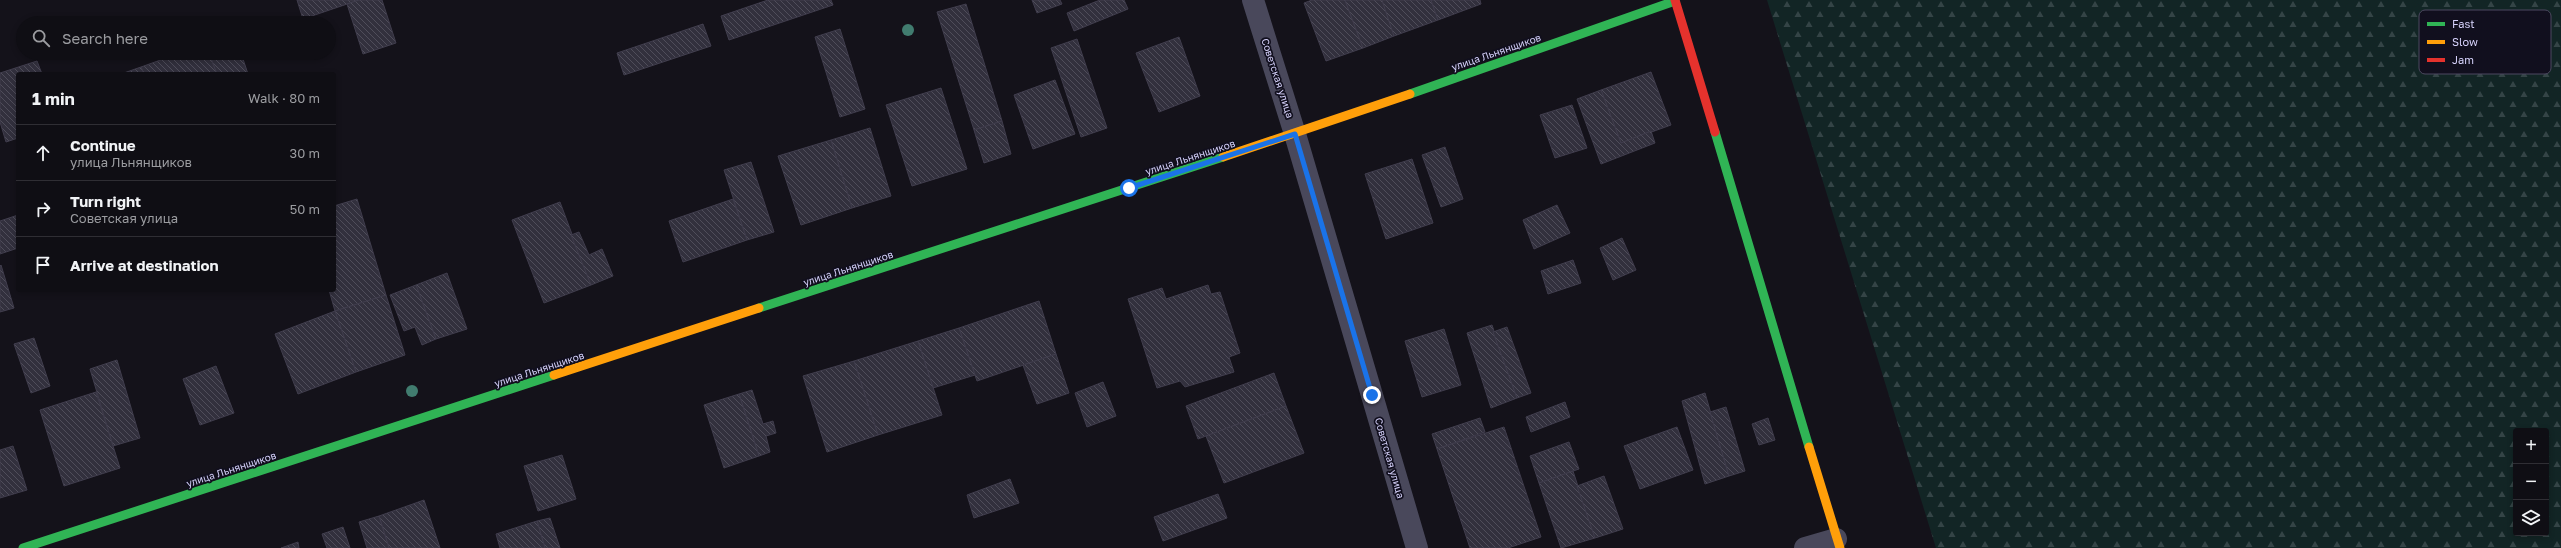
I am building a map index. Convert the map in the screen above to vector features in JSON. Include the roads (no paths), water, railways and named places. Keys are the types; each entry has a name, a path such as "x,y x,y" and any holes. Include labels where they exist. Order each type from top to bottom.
{"street":[{"name":"Советская улица","path":"1253,0 1295,134 1416,548"},
{"name":"улица Льнянщиков","path":"24,548 1295,134 1675,0"},
{"path":"1675,0 1838,543 1805,548"}]}
